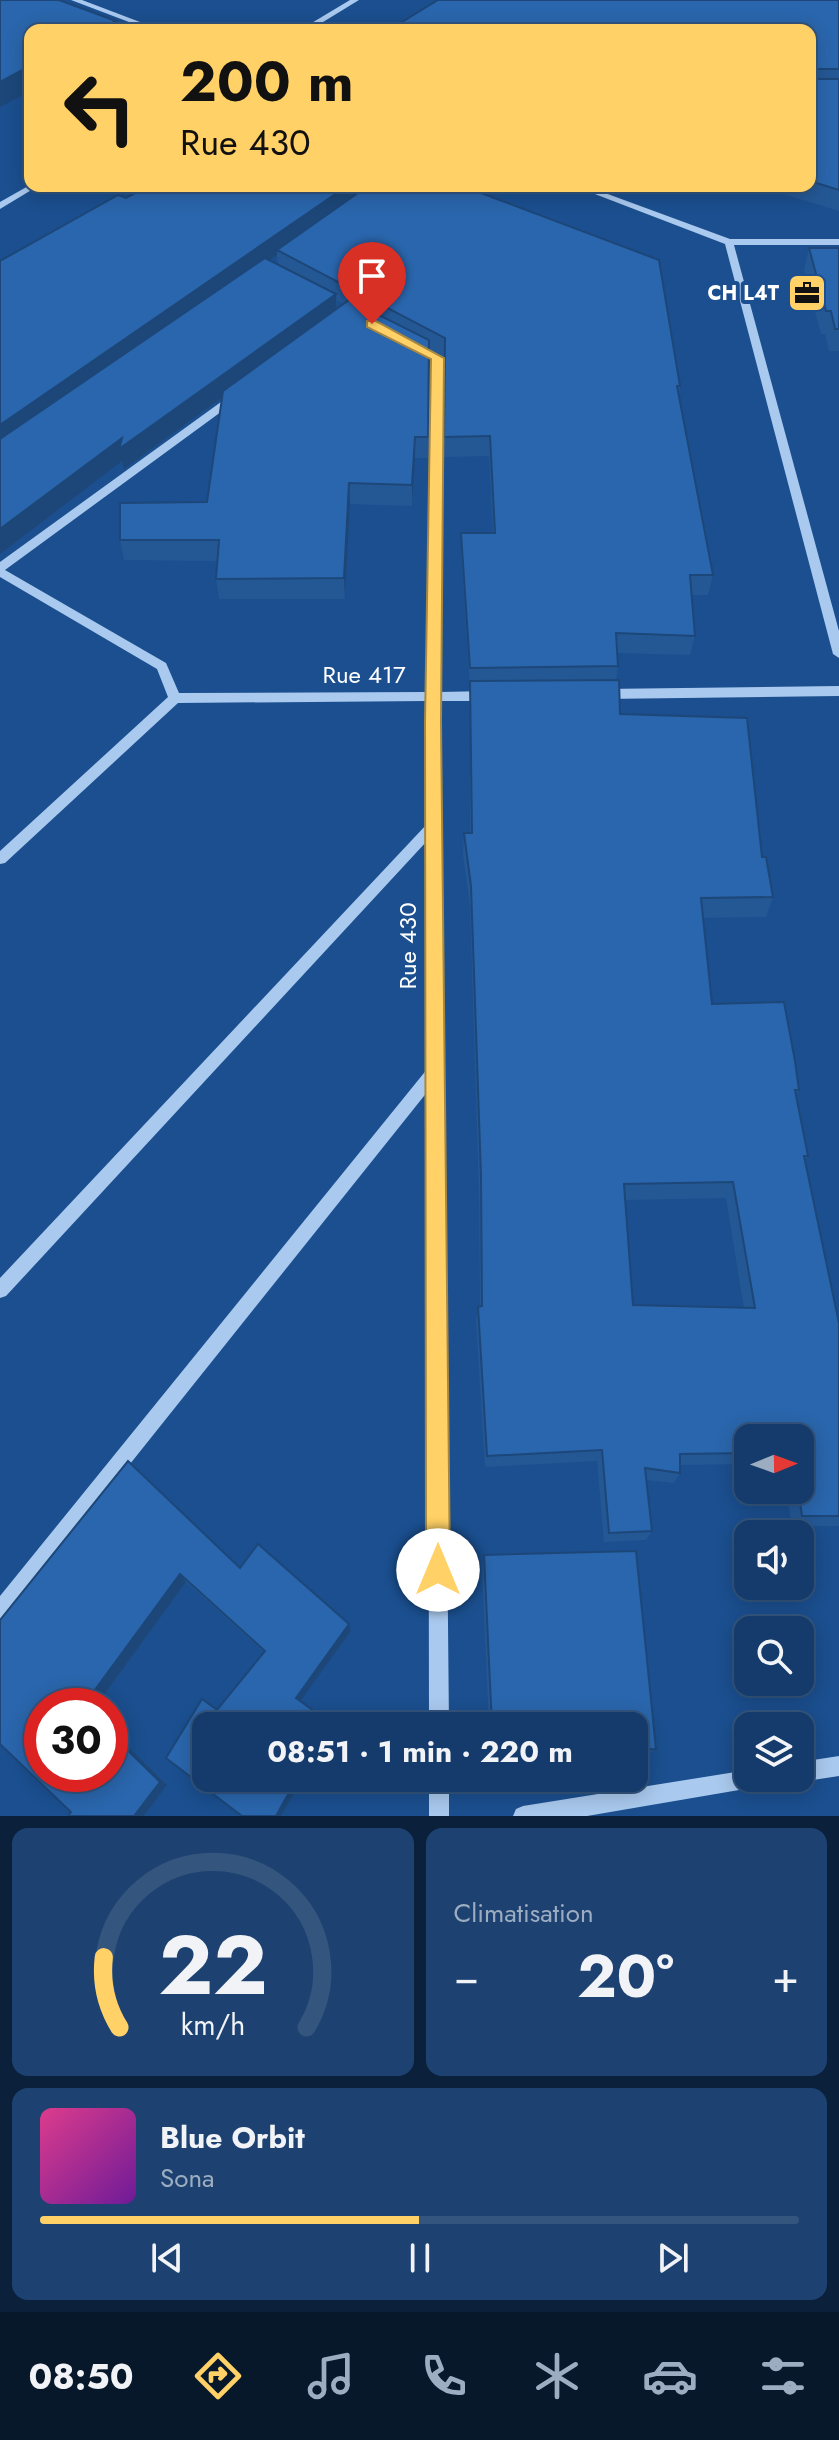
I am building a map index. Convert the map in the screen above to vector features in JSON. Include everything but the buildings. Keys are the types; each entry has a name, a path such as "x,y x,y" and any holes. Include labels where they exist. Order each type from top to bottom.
{"street":[{"path":"75,0 141,24"},
{"path":"314,24 355,0"},
{"path":"0,206 24,192"},
{"path":"594,192 729,242 839,242"},
{"path":"729,242 839,654"},
{"name":"Rue 430","path":"400,338 437,358 433,696 439,1712"},
{"path":"0,859 175,698 162,666 0,570 250,386"},
{"path":"589,694 839,691"},
{"name":"Rue 417","path":"175,698 511,695"},
{"path":"0,1290 434,825"},
{"path":"0,1611 435,1070"},
{"path":"814,1770 839,1766"},
{"path":"523,1816 734,1782"},
{"path":"439,1792 439,1816"}],"place":[{"name":"CH L4T","path":"807,293"}],"route":[{"path":"372,324 437,358 433,722 438,1570"}]}
